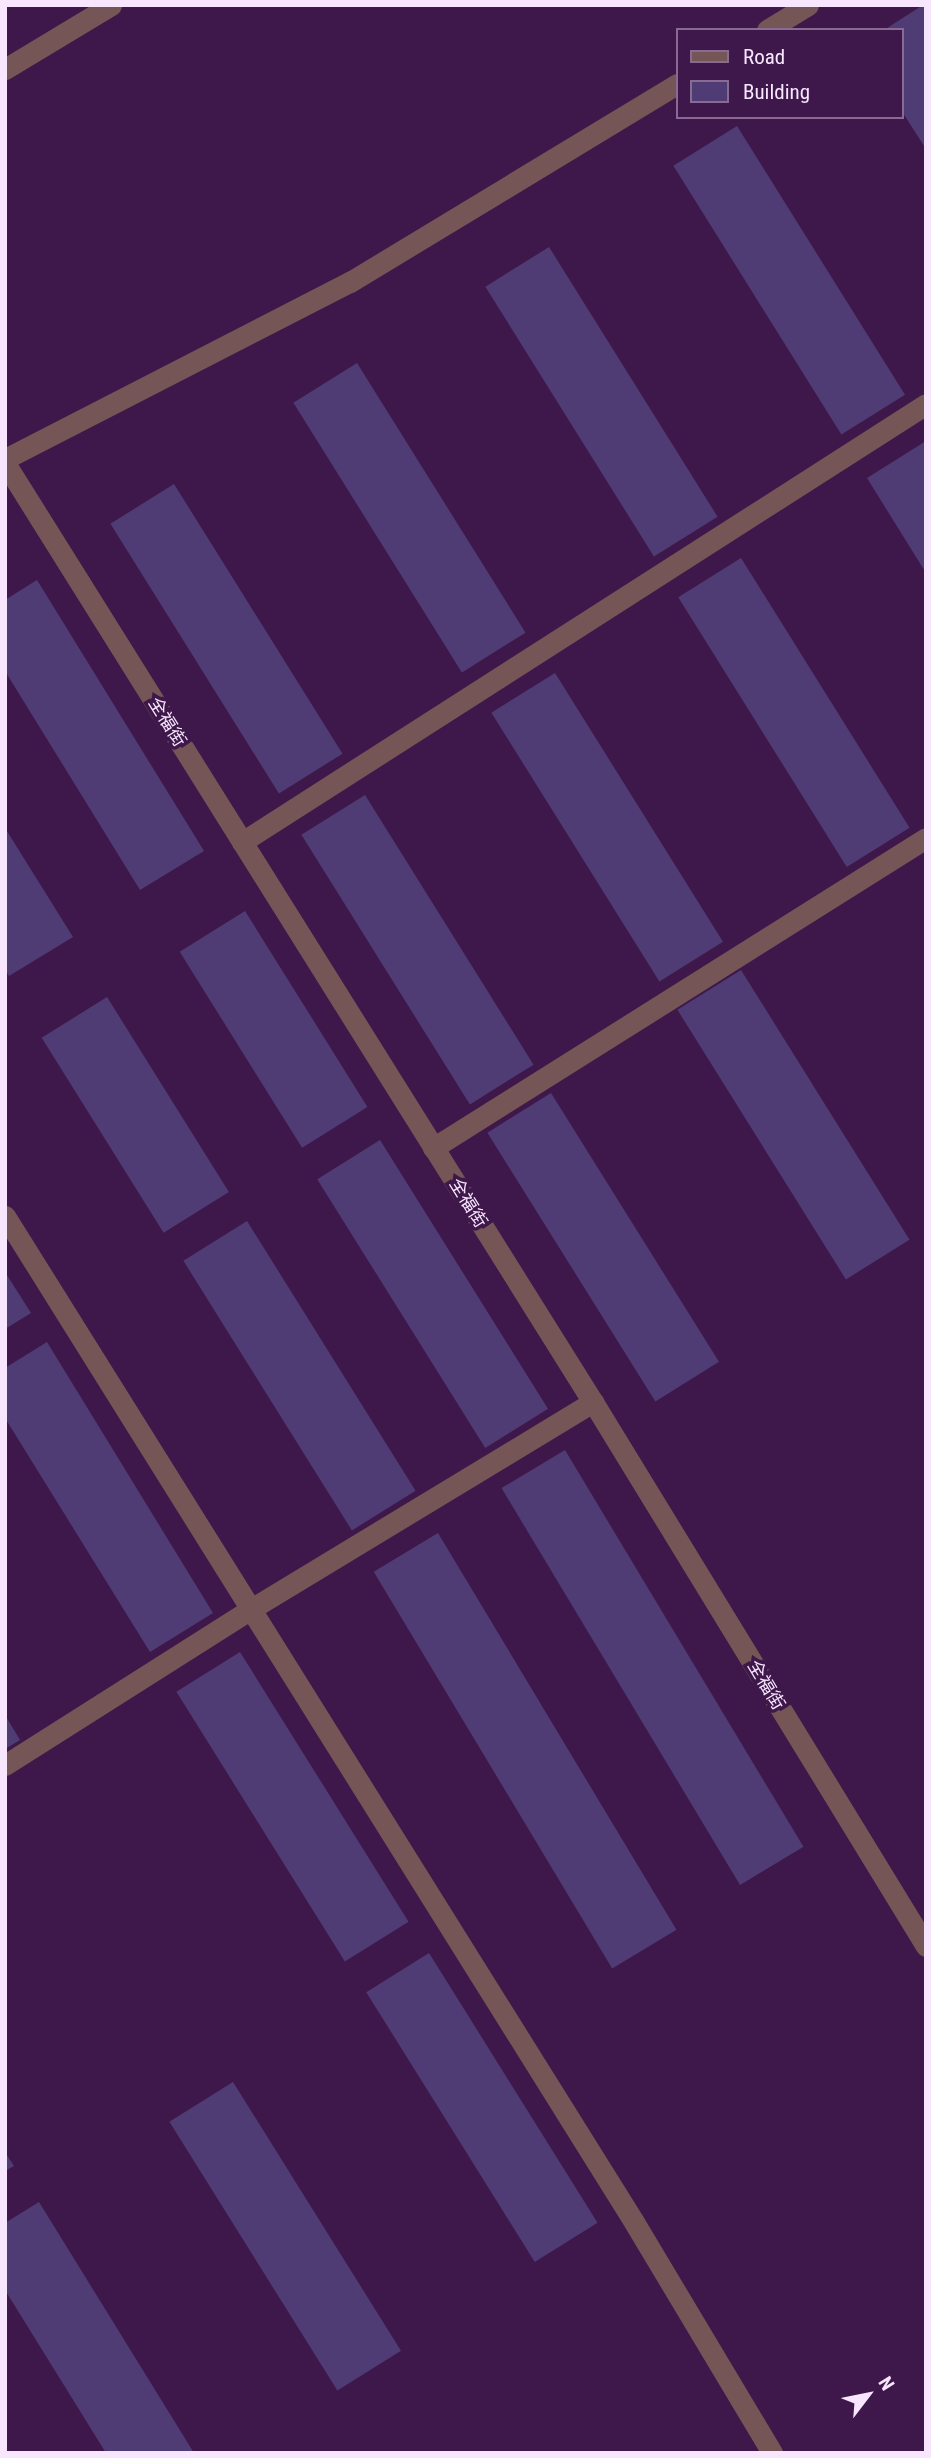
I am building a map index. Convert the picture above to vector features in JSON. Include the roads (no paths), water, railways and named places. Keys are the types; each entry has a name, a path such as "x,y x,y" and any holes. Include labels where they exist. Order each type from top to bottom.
{"street":[{"path":"5,69 111,5"},
{"path":"770,28 808,5"},
{"path":"5,461 350,282 676,85"},
{"path":"242,842 926,404"},
{"name":"全福街","path":"5,461 593,1402 926,1946"},
{"path":"433,1148 926,838"},
{"path":"5,1216 634,2222 772,2453"},
{"path":"5,1765 251,1608 593,1402"}]}
